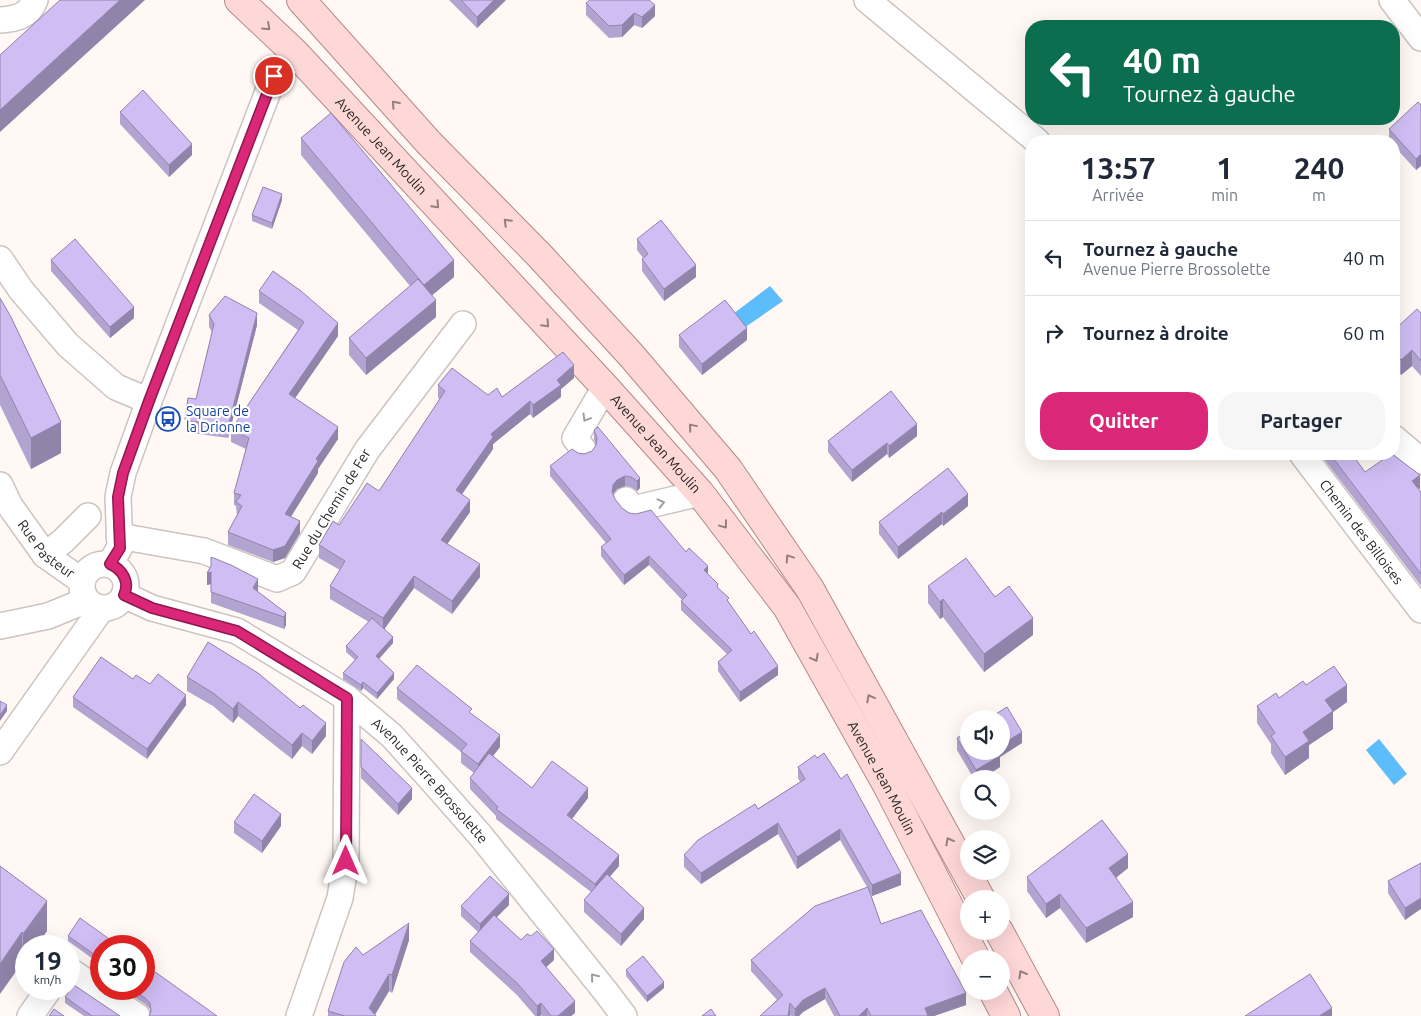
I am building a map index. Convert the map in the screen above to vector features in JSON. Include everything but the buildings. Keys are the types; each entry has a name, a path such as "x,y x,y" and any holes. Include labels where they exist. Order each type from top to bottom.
{"main road":[{"name":"Avenue Jean Moulin","path":"239,0 296,54 605,387 700,494 787,607 888,787 971,950"},
{"name":"Avenue Jean Moulin","path":"302,0 429,143 541,256 631,355 728,469 810,589 976,890"},
{"path":"1004,940 1045,1016"},
{"path":"998,1000 1006,1016"}],"street":[{"path":"0,20 16,19 32,8 35,0"},
{"path":"867,0 1030,135"},
{"path":"1392,0 1421,38"},
{"path":"110,564 120,548 118,497 123,473 149,401 274,76 296,54"},
{"path":"0,259 21,290 68,345 116,387 149,401"},
{"name":"Rue du Chemin de Fer","path":"119,536 204,551 278,579 294,572 367,450 463,324"},
{"path":"583,448 575,438 605,387"},
{"path":"1400,443 1421,461"},
{"name":"Chemin des Billoises","path":"1307,460 1421,610"},
{"name":"Rue Pasteur","path":"0,485 10,506 45,555 90,596"},
{"path":"626,500 633,509 700,494"},
{"path":"45,555 88,516"},
{"path":"0,752 90,596 86,574 92,567 100,564 110,564 120,570 126,583 126,591 118,603 110,608 90,596"},
{"name":"Avenue Pierre Brossolette","path":"124,595 152,608 237,631 347,698 392,736 436,785 486,843 624,1016"},
{"path":"0,626 48,616 90,596"},
{"path":"299,1016 340,898 346,861 347,698"},
{"path":"80,977 137,1016"},
{"path":"30,1016 41,1000"}],"water":[{"path":"770,286 783,301 744,328 733,314"},
{"path":"1379,739 1407,774 1394,785 1366,750"}],"place":[{"name":"Square de la Drionne","path":"168,419"}],"route":[{"path":"274,76 123,473 118,497 120,548 110,564 120,570 124,577 126,591 124,595 152,608 237,631 347,698 346,861"}]}
